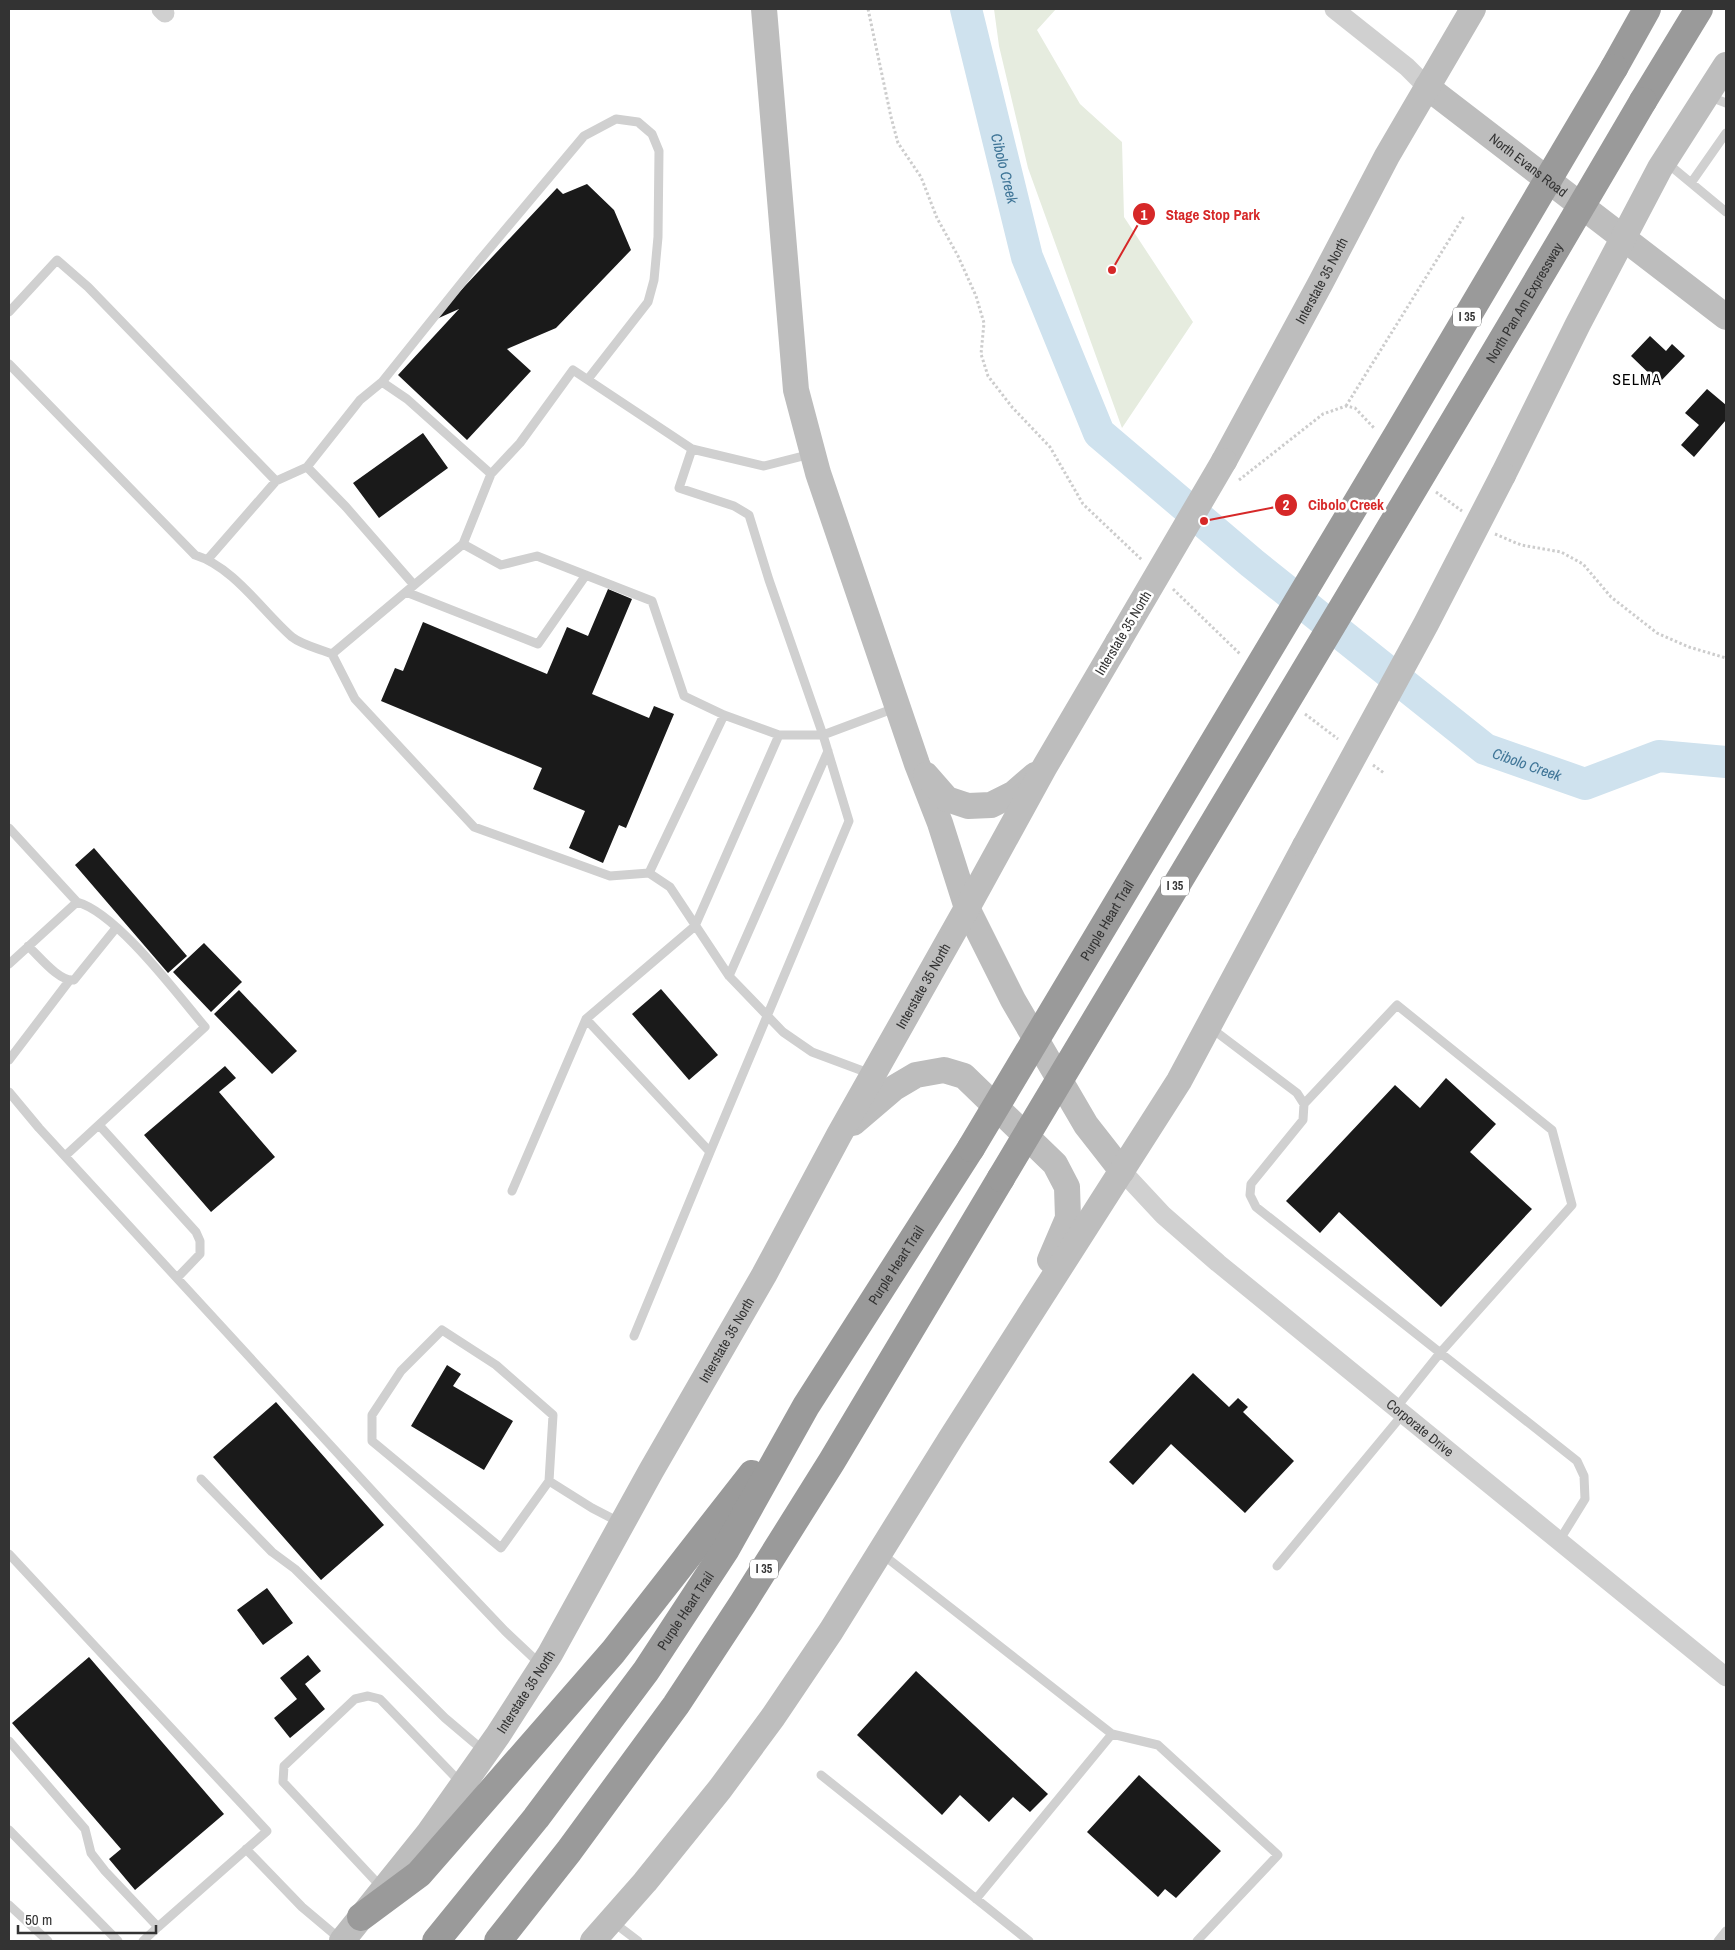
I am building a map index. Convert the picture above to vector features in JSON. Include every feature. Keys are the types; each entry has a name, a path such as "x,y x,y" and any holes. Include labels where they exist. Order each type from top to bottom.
{"highway":[{"name":"Purple Heart Trail","path":"436,1941 536,1818 646,1671 726,1549 806,1406 971,1148 1320,565 1614,68 1646,9"},
{"name":"North Pan Am Expressway","path":"498,1941 575,1844 682,1698 832,1461 1349,595 1533,291 1698,9"},
{"path":"361,1917 419,1874 612,1652 806,1406"}],"main road":[{"path":"764,9 796,390 813,454 917,764 940,822 968,908 1018,1008 1086,1125 1122,1171"},
{"name":"Interstate 35 North","path":"342,1941 428,1834 486,1752 542,1666 764,1275 839,1135 968,908 1044,768 1224,461 1387,156 1473,9"},
{"path":"593,1941 645,1882 720,1789 773,1717 831,1631 1020,1330 1179,1082 1426,624 1622,239 1664,161 1716,99 1726,65"},
{"name":"North Evans Road","path":"1428,87 1622,239 1726,317"},
{"path":"917,764 946,799 968,806 991,805 1006,798 1044,768"},
{"path":"839,1135 894,1088 916,1075 944,1070 964,1076 1055,1164 1067,1187 1068,1218 1020,1330"}],"street":[{"name":"North Evans Road","path":"1334,9 1407,67 1428,87"},
{"name":"Corporate Drive","path":"1122,1171 1163,1215 1218,1263 1726,1677"}],"lane":[{"path":"208,559 276,481 307,467 360,400 382,382 584,136 616,119 638,122 652,134 659,151 658,237 654,280 648,302 588,379"},
{"path":"1691,183 1726,133"},
{"path":"1664,161 1726,212"},
{"path":"9,312 57,260 88,287 276,481"},
{"path":"9,364 195,555 208,559 250,593 294,639 332,654 355,699 474,826 610,876 649,873 670,887 729,976 783,1032 812,1052 873,1074"},
{"path":"332,654 463,544 490,474 520,443 573,370 692,449 764,466 813,454"},
{"path":"382,382 407,400 490,474"},
{"path":"634,1336 849,821 823,734 749,514 734,506 679,488 692,449"},
{"path":"307,467 346,507 414,585"},
{"path":"463,544 501,566 537,556 652,601 684,696 724,715 779,735 823,734 898,706"},
{"path":"406,592 538,644 586,575"},
{"path":"649,873 724,715"},
{"path":"512,1191 586,1019 695,926 779,735"},
{"path":"729,976 828,751"},
{"path":"9,828 77,902 88,905 130,939 206,1027 65,1156"},
{"path":"9,964 77,902"},
{"path":"9,1060 69,981 74,980 78,976 116,928"},
{"path":"28,946 61,977 69,981"},
{"path":"1278,1566 1400,1411 1440,1353 1572,1205 1552,1130 1397,1005 1304,1104"},
{"path":"586,1019 710,1152"},
{"path":"1208,1026 1297,1093 1304,1104 1303,1120 1251,1184 1250,1195 1256,1207 1577,1461 1584,1476 1585,1499 1559,1541"},
{"path":"9,1092 65,1156 395,1516 542,1666"},
{"path":"99,1125 196,1232 200,1241 200,1254 177,1278"},
{"path":"442,1330 496,1365 553,1415 549,1481 501,1548 372,1441 372,1415 401,1371 442,1330"},
{"path":"201,1479 272,1552 295,1569 445,1718 486,1752"},
{"path":"549,1481 592,1508 622,1523"},
{"path":"880,1553 1112,1734 1158,1746 1278,1855 1197,1941"},
{"path":"9,1554 267,1831 143,1941"},
{"path":"384,1889 283,1782 284,1766 355,1699 368,1696 380,1699 463,1785"},
{"path":"976,1899 1112,1734"},
{"path":"9,1741 85,1829 91,1853 105,1871 158,1927"},
{"path":"821,1775 1029,1941"},
{"path":"9,1830 118,1941"},
{"path":"246,1849 302,1907 342,1941"},
{"path":"9,1905 48,1941"},
{"path":"611,1920 638,1941"},
{"path":"1718,1941 1726,1931"}],"path":[{"path":"868,9 898,143 921,177 937,218 958,256 976,296 984,323 981,354 988,376 1012,408 1050,447 1083,504 1144,562"},
{"path":"1346,406 1464,216"},
{"path":"1234,484 1323,414 1346,406 1355,408 1381,436"},
{"path":"1433,490 1463,512"},
{"path":"1494,534 1521,545 1561,552 1583,564 1611,597 1657,634 1689,647 1726,658"}],"shaded area":[{"path":"994,9 1056,9 1037,30 1080,104 1122,142 1124,217 1193,322 1122,428 1028,168 999,46"}],"building":[{"path":"587,184 614,210 631,250 556,328 507,349 531,371 467,440 398,375 459,309 432,321 557,188 563,194"},
{"path":"1650,336 1666,351 1672,344 1685,356 1659,383 1631,356"},
{"path":"1707,389 1726,405 1726,420 1694,457 1681,445 1699,425 1685,413"},
{"path":"423,433 448,468 379,518 353,483"},
{"path":"608,589 632,599 592,694 649,718 654,706 674,714 626,828 619,825 603,863 569,848 585,811 533,789 542,768 381,701 395,668 403,671 423,622 547,674 567,627 588,636"},
{"path":"94,848 187,956 168,973 75,865"},
{"path":"204,943 242,982 211,1012 173,972"},
{"path":"661,989 718,1055 689,1080 632,1014"},
{"path":"239,990 297,1051 272,1074 214,1014"},
{"path":"225,1066 236,1078 219,1092 275,1157 211,1212 144,1135"},
{"path":"1446,1078 1496,1124 1470,1152 1532,1209 1441,1307 1339,1212 1320,1233 1286,1201 1395,1085 1420,1108"},
{"path":"447,1365 461,1374 453,1386 513,1421 484,1470 411,1426"},
{"path":"1193,1373 1229,1407 1238,1398 1248,1407 1243,1412 1294,1461 1245,1513 1171,1444 1133,1485 1109,1462"},
{"path":"276,1402 384,1525 321,1580 213,1457"},
{"path":"267,1588 293,1623 263,1645 237,1610"},
{"path":"308,1655 321,1671 305,1684 325,1709 290,1738 274,1718 297,1699 280,1678"},
{"path":"89,1657 224,1814 135,1890 109,1859 121,1849 12,1723"},
{"path":"916,1671 1048,1794 1030,1812 1013,1797 989,1822 960,1795 942,1815 857,1735"},
{"path":"1139,1775 1221,1851 1176,1898 1165,1889 1158,1897 1087,1832"}],"waterway":[{"name":"Cibolo Creek","path":"966,9 1027,257 1099,433 1252,563 1485,749 1585,784 1659,756 1726,762"}],"place":[{"name":"Stage Stop Park","path":"1112,270"},
{"name":"Cibolo Creek","path":"1204,521"}],"district":[{"name":"SELMA","path":"1637,379"}]}
